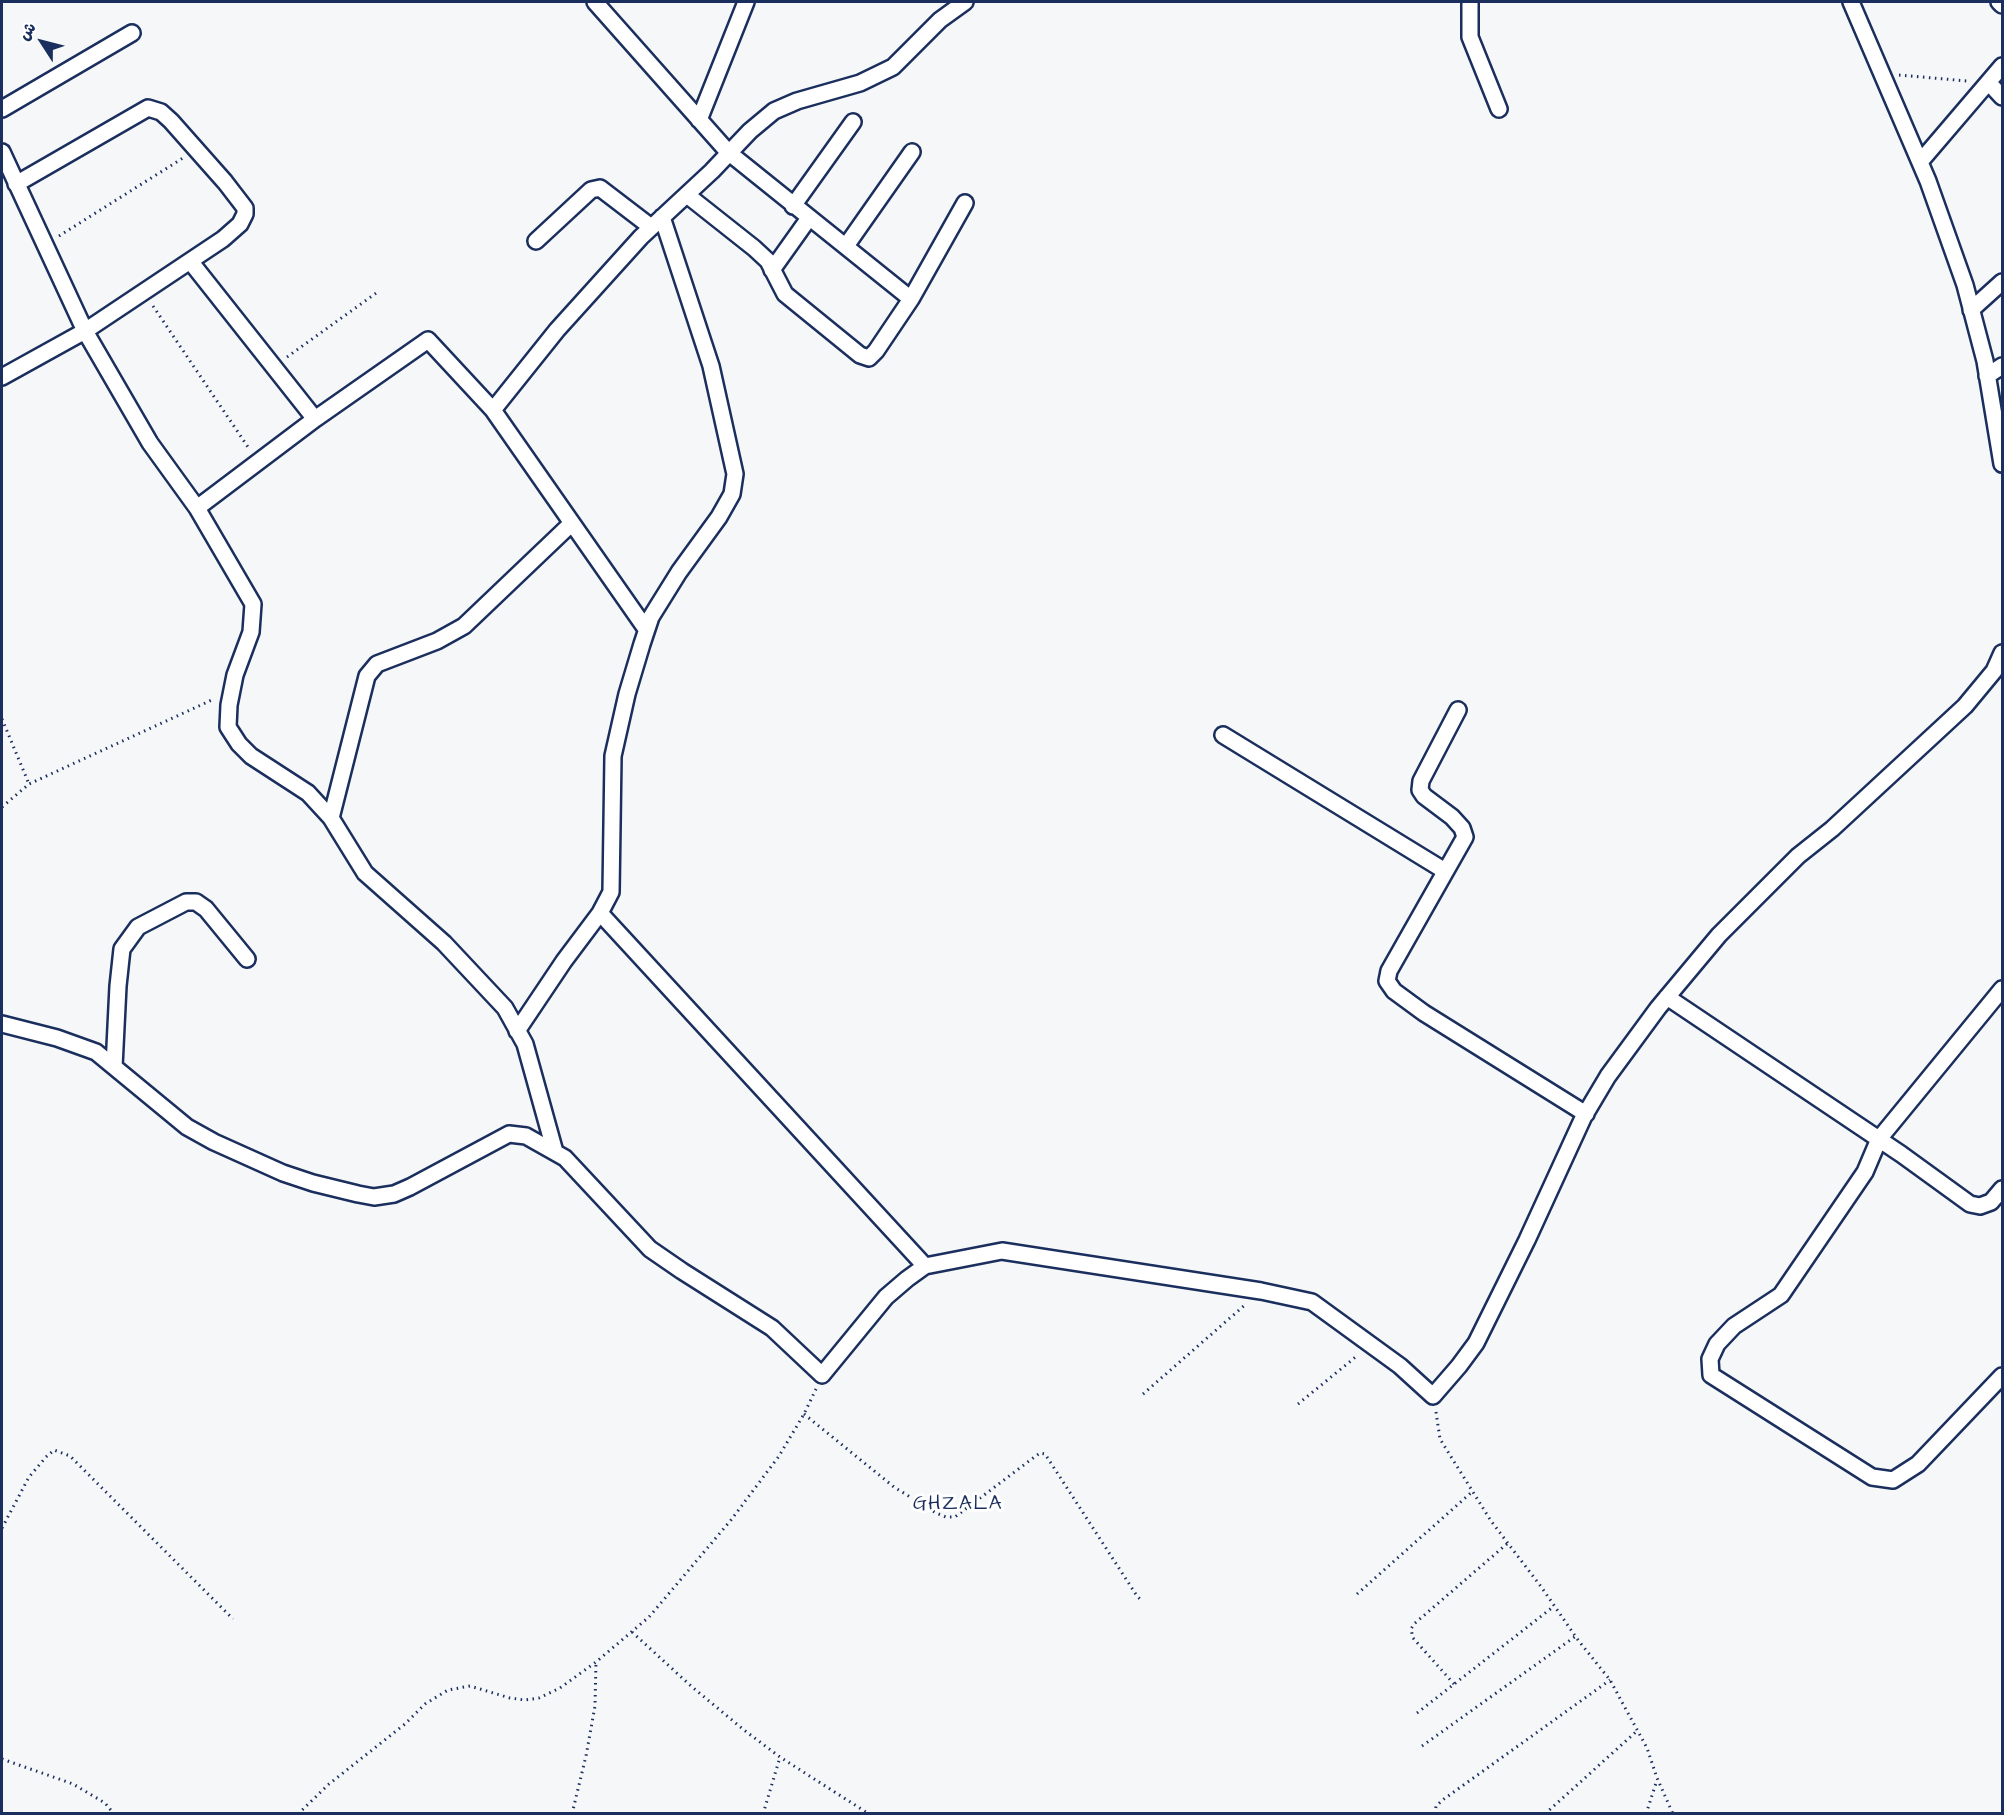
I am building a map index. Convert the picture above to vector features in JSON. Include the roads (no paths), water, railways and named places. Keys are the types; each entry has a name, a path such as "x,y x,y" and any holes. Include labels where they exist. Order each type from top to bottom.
{"street":[{"path":"595,2 728,152 910,299"},
{"path":"699,120 746,2"},
{"path":"493,410 557,330 657,222 687,195 728,152 774,111 797,101 860,83 893,67 940,20 965,2"},
{"path":"1470,2 1470,37 1499,110"},
{"path":"1851,2 1920,162 1965,285 1987,376 2002,464"},
{"path":"1999,2 2002,5"},
{"path":"2,110 132,33"},
{"path":"1920,162 2002,66"},
{"path":"1989,83 2002,97"},
{"path":"2,377 85,331 223,239 240,224 245,214 245,208 196,150 161,112 148,108 16,184"},
{"path":"793,206 854,122"},
{"path":"2,152 85,331 150,443 197,508 254,604 251,632 235,675 228,727 239,744 251,756 308,793 331,818 365,873 444,943 504,1008 525,1044 555,1152"},
{"path":"846,246 912,152"},
{"path":"517,1031 564,960 600,913 611,892 613,756 627,694 646,629 679,572 719,517 732,494 735,474 711,366 657,222 600,188 591,190 536,241"},
{"path":"687,195 768,261 784,294 860,355 869,358 910,299 965,203"},
{"path":"772,270 809,218"},
{"path":"190,261 315,419"},
{"path":"1971,310 2002,282"},
{"path":"197,508 315,419 428,340 493,410 646,629"},
{"path":"1987,376 2002,366"},
{"path":"331,818 367,676 377,664 437,641 464,626 572,523"},
{"path":"2,1024 96,1052 187,1127 214,1142 283,1173 358,1194 374,1197 394,1194 509,1134 526,1136 564,1158 650,1249 771,1328 822,1375 886,1297 925,1266 1002,1251 1261,1291 1312,1302 1400,1365 1433,1396 1476,1343 1586,1114 1608,1077 1667,997 1719,935 1798,856 1832,829 1965,706 1994,670 2002,653"},
{"path":"1458,710 1421,781 1420,790 1424,796 1452,817 1462,828 1465,837 1389,971 1387,981 1394,991 1424,1013 1586,1114"},
{"path":"1223,735 1445,871"},
{"path":"114,1067 122,949 138,927 186,902 196,902 206,909 247,958"},
{"path":"600,913 925,1266"},
{"path":"2002,989 1878,1139 1865,1172 1781,1295 1734,1326 1717,1344 1710,1359 1712,1375 1872,1477 1893,1480 1918,1464 2002,1376"},
{"path":"1667,997 1970,1204 1980,1206 1991,1202 2002,1189"}],"district":[{"name":"GHZALA","path":"958,1505"}]}
